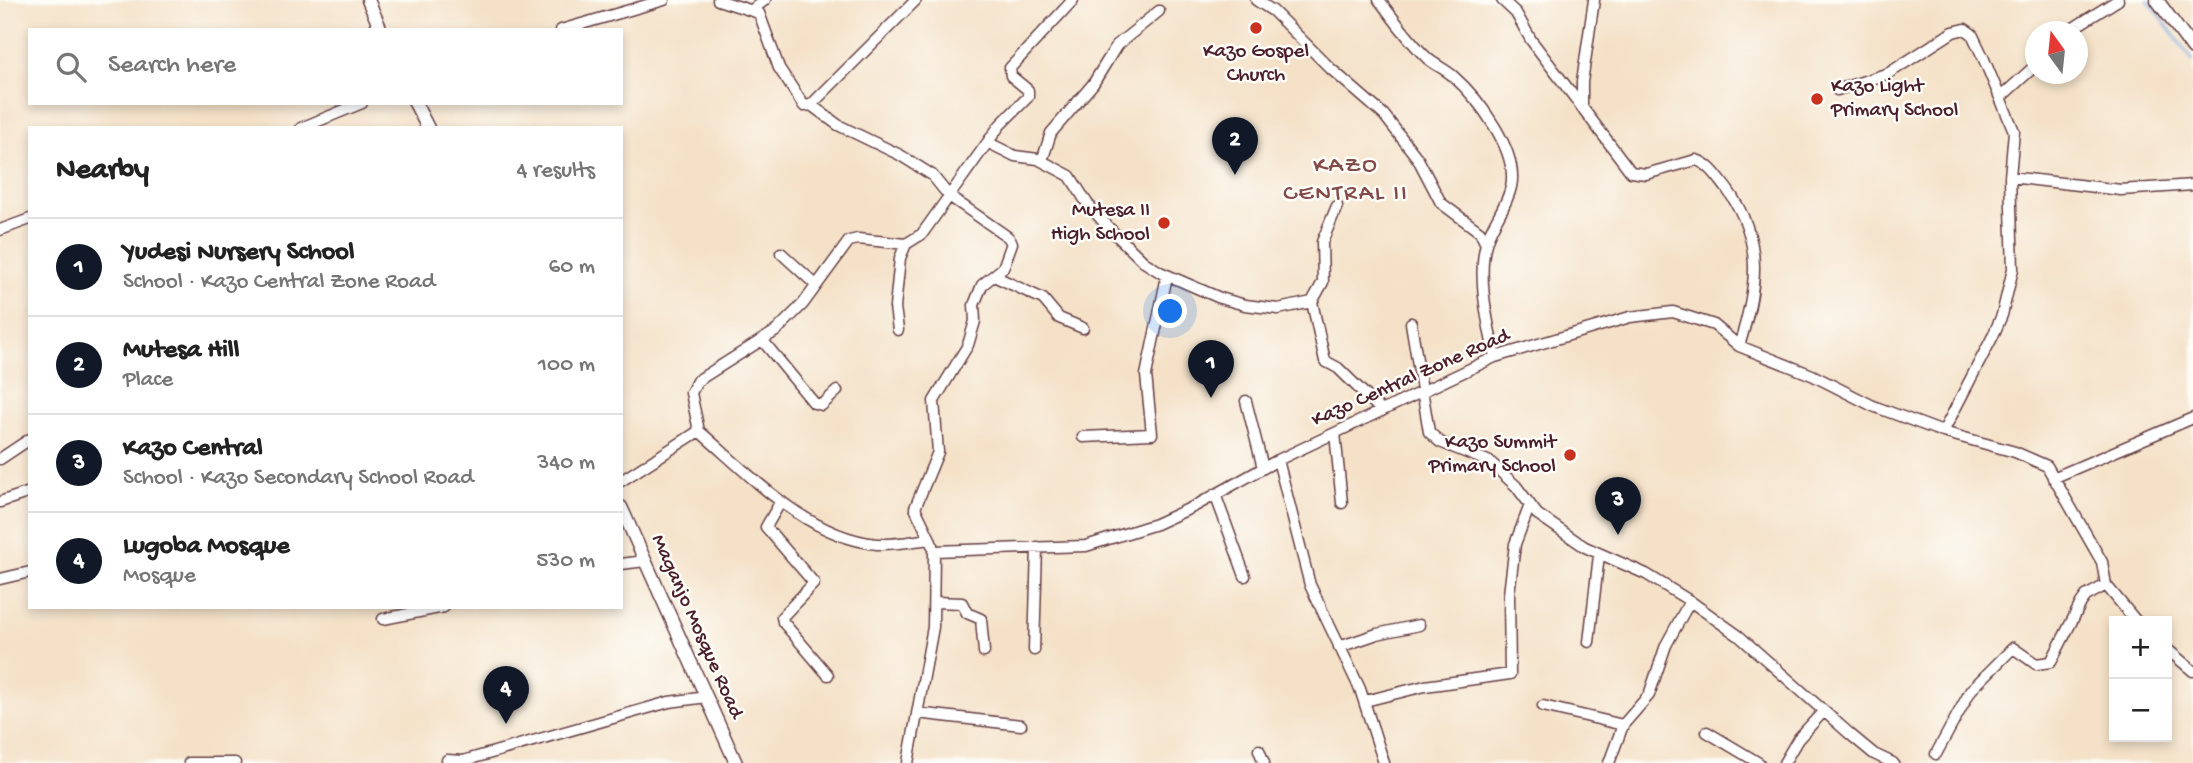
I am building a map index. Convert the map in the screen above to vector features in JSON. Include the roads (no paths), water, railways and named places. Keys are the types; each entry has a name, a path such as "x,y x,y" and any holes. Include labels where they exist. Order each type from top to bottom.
{"street":[{"path":"368,0 381,28"},
{"path":"568,28 664,0"},
{"path":"718,0 754,9 764,21 770,47 789,86 804,106 811,106 838,125 900,155 932,175 949,196 1008,237 1012,243 1003,268 982,285 974,305 975,321 968,345 934,401 938,452 915,508 934,551 934,602 908,763"},
{"path":"754,9 765,0"},
{"path":"811,106 916,0"},
{"path":"898,330 895,307 900,258 906,244 922,234 1000,125 1029,94 1011,76 1010,68 1073,0"},
{"path":"1256,0 1273,11 1331,69 1384,115 1419,159 1441,203 1480,232 1486,244"},
{"path":"1379,0 1428,59 1452,75 1472,96 1498,132 1507,155 1511,186 1486,244 1484,269 1487,310 1495,357"},
{"path":"1502,0 1516,13 1531,40 1630,172 1646,174 1696,160 1714,171 1736,202 1756,252 1752,306 1739,346"},
{"path":"1582,108 1584,57 1594,0"},
{"path":"2085,21 2118,0"},
{"path":"2157,0 2193,49"},
{"path":"1042,160 1051,133 1093,84 1117,45 1159,12"},
{"path":"1837,90 1889,74 1953,32 1965,29 1972,34 1991,79 2002,96 2014,131 2010,177 2013,269 2009,292 1993,336 1943,432"},
{"path":"2002,96 2025,74"},
{"path":"306,126 357,105"},
{"path":"416,105 427,126"},
{"path":"989,143 1015,156 1042,160 1070,176 1087,203 1109,228 1144,262 1167,276 1220,298 1245,305 1278,309 1312,302"},
{"path":"2010,177 2121,190 2193,185"},
{"path":"1338,206 1322,242 1323,282 1312,302 1325,361 1338,368 1382,411"},
{"path":"0,230 28,220"},
{"path":"906,244 853,239 803,304 763,341 697,381 691,393 699,431 781,501 833,534 876,544 930,539"},
{"path":"781,253 817,285"},
{"path":"995,275 1043,299 1059,318 1083,328"},
{"path":"1083,437 1152,434 1146,375 1167,276"},
{"name":"Kazo Central Zone Road","path":"934,551 1086,545 1109,541 1156,524 1278,460 1495,357 1599,325 1658,312 1688,315 1714,325 1739,346 1812,375 1873,406 1943,432 2015,452 2047,466 2102,562 2106,585 2132,616"},
{"path":"1411,323 1429,432 1440,442 1490,462 1552,525 1599,555 1610,555 1690,601 1738,636 1874,754 1893,763"},
{"path":"763,341 814,403 822,405 837,391"},
{"path":"1246,401 1263,468"},
{"path":"2053,478 2193,418"},
{"path":"623,480 699,431"},
{"path":"1335,433 1342,503"},
{"path":"0,459 28,440"},
{"path":"1278,460 1310,585 1364,701 1384,763"},
{"path":"0,502 28,493"},
{"path":"1215,494 1245,576"},
{"path":"781,501 766,527 814,583 782,617 783,622 828,675"},
{"path":"1364,701 1424,686 1510,674 1509,594 1515,544 1530,505"},
{"name":"Maganjo Mosque Road","path":"626,529 645,561 736,763"},
{"path":"1034,650 1037,547"},
{"path":"1589,642 1599,555"},
{"path":"623,565 645,561"},
{"path":"0,579 28,572"},
{"path":"1936,754 1970,690 2013,648 2036,664 2051,662 2081,603 2093,590 2106,585"},
{"path":"1609,763 1623,725 1649,695 1666,645 1690,601"},
{"path":"934,602 962,603 967,613 981,620 984,652"},
{"path":"383,619 434,609"},
{"path":"1339,647 1377,634 1419,625"},
{"path":"2172,653 2193,671"},
{"path":"447,760 463,761 669,702 707,697"},
{"path":"1543,706 1623,725"},
{"path":"1784,763 1798,740 1823,712"},
{"path":"917,713 1021,725"},
{"path":"1707,732 1759,763"},
{"path":"1259,750 1264,763"},
{"path":"189,763 235,763"}],"waterway":[{"path":"2148,0 2193,61"}],"place":[{"name":"Kazo Gospel Church","path":"1256,28"},
{"name":"Kazo Light Primary School","path":"1817,99"},
{"name":"Mutesa Hill","path":"1235,175"},
{"name":"Mutesa II High School","path":"1164,223"},
{"name":"Yudesi Nursery School","path":"1211,398"},
{"name":"Kazo Summit Primary School","path":"1570,455"},
{"name":"Kazo Central","path":"1618,535"},
{"name":"Lugoba Mosque","path":"506,724"}],"district":[{"name":"KAZO CENTRAL II","path":"1346,180"}]}
